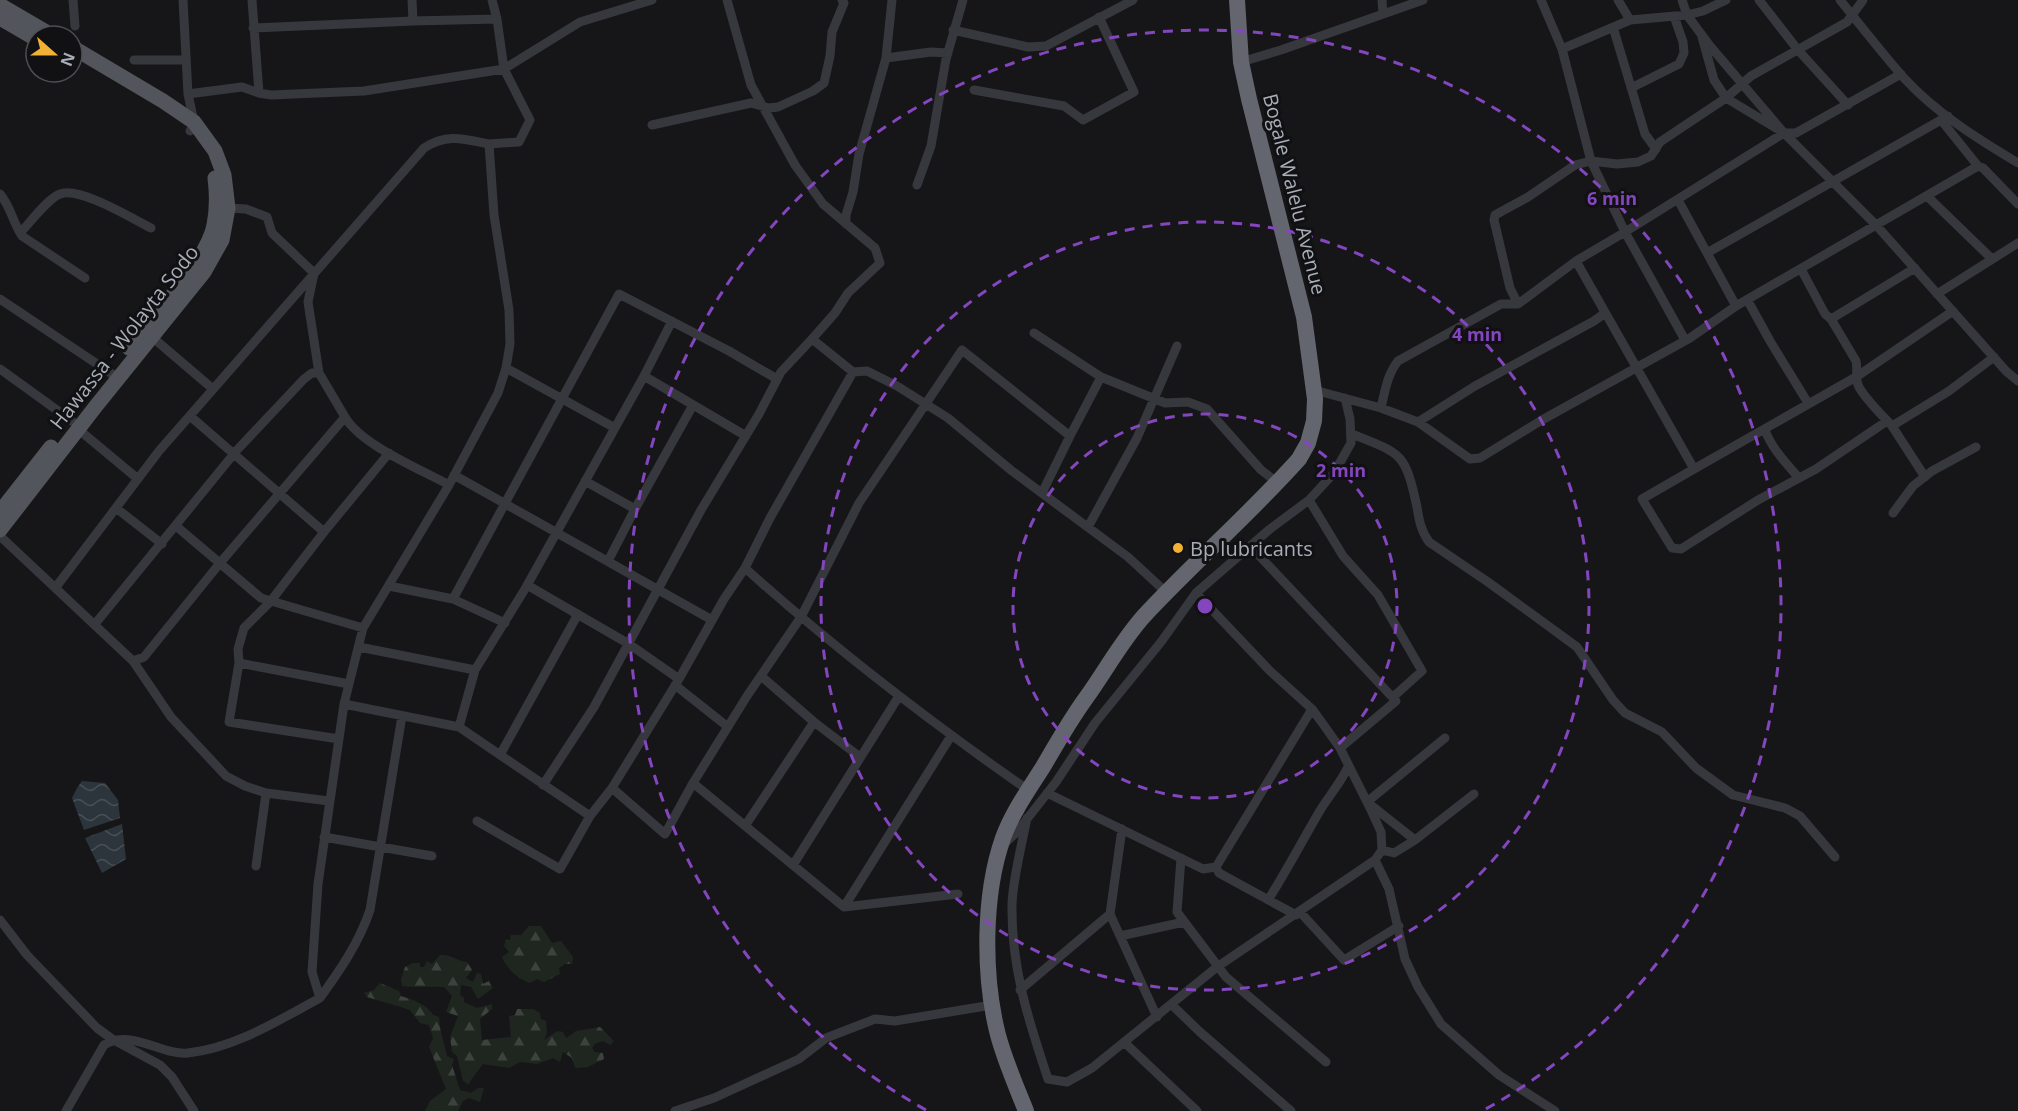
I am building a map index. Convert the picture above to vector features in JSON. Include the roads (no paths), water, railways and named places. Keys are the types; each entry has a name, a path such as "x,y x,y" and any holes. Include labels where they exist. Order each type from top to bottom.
{"highway":[{"name":"Bogale Walelu Avenue","path":"1026,1111 998,1035 989,975 989,909 1003,837 1067,724 1091,691 1116,649 1143,617 1278,483 1299,459 1308,443 1314,421 1315,394 1304,317 1248,99 1241,62 1237,0"}],"main road":[{"path":"0,5 32,24"},
{"path":"0,18 24,32"},
{"path":"84,55 163,101 192,126"},
{"path":"84,67 178,121 192,126"},
{"name":"Hawassa - Wolayta Sodo","path":"114,376 152,337 204,272 222,240 228,208 211,152 192,126"},
{"name":"Hawassa - Wolayta Sodo","path":"0,512 114,376 204,251 214,225 219,176"},
{"name":"Hawassa - Wolayta Sodo","path":"0,530 75,425"}],"street":[{"path":"73,0 75,24"},
{"path":"183,0 192,126"},
{"path":"252,0 259,93"},
{"path":"412,0 413,21"},
{"path":"56,587 138,479 190,416 424,148 436,140 445,138 489,144 519,142 530,120 504,69 492,0"},
{"path":"188,94 242,87 259,93 311,94 364,91 504,69 580,22 652,0"},
{"path":"543,784 594,707 701,510 786,364 835,313 848,292 880,263 875,248 823,204 795,165 751,85 727,0"},
{"path":"846,224 859,154 886,58 892,0"},
{"path":"917,185 932,146 948,53 963,0"},
{"path":"953,30 1028,47 1046,46 1132,0"},
{"path":"1239,24 1243,0"},
{"path":"1382,0 1383,14"},
{"path":"1241,62 1423,0"},
{"path":"1541,0 1562,50 1591,161 1625,232 1686,340"},
{"path":"1617,0 1630,20"},
{"path":"1682,0 1688,15 1702,35 1784,134 1876,225 2018,381"},
{"path":"1562,50 1630,20 1688,15 1726,0"},
{"path":"1759,0 1798,50 1848,105"},
{"path":"1840,0 1901,74 1945,118 2018,163"},
{"path":"1518,304 1510,288 1494,220 1495,215 1528,197 1575,165 1591,161 1617,164 1638,162 1651,156 1660,142 1726,98 1751,76 1847,22 1863,0"},
{"path":"652,124 751,103 769,108 778,107 813,92 824,83 832,32 844,1"},
{"path":"1631,87 1679,64 1684,53 1683,42 1674,16"},
{"path":"974,90 1064,106 1083,120 1134,92 1100,17"},
{"path":"253,28 497,19"},
{"path":"1613,27 1645,134 1656,149"},
{"path":"1702,35 1714,80 1726,98 1784,134"},
{"path":"886,58 930,52 948,53"},
{"path":"134,60 186,60"},
{"path":"1381,408 1386,383 1398,362 1501,304 1518,304 1576,261 1784,134 1796,133 1901,74"},
{"path":"1945,118 1978,166 1983,168 2018,204"},
{"path":"1707,253 1832,180 1945,118"},
{"path":"320,998 312,972 318,884 328,801 344,704 363,628 449,485 498,393 506,368 510,344 509,310 494,215 489,144"},
{"path":"1315,394 1345,398 1418,422 1470,459 1480,458 1542,420 1686,340 1736,306 1978,166"},
{"path":"20,233 50,201 60,194 68,193 93,199 150,228"},
{"path":"0,194 9,207 20,233 31,243 85,278"},
{"path":"1927,196 1992,259"},
{"path":"1678,200 1736,306"},
{"path":"228,208 251,211 267,218 272,233 314,273"},
{"path":"1937,294 2018,243"},
{"path":"1576,261 1694,469"},
{"path":"1831,319 1915,268"},
{"path":"1801,269 1825,314 1831,319 1856,361 1858,386 1890,424 1925,477"},
{"path":"314,273 308,302 319,373 348,422 368,440 388,453 449,485"},
{"path":"453,599 619,294 777,379"},
{"path":"0,299 114,376"},
{"path":"1748,301 1808,403"},
{"path":"1953,311 1856,377 1642,499 1672,548 1681,549 1758,500 1816,469 1949,391 1994,357"},
{"path":"1418,422 1475,386 1605,313"},
{"path":"459,727 475,669 527,585 644,376 672,321"},
{"path":"1034,333 1101,377 1165,403 1188,402 1207,409 1261,470 1278,483"},
{"path":"152,337 213,389"},
{"path":"812,339 853,372 867,371 897,386 925,402 966,431 1042,493 1128,557 1167,593"},
{"path":"1088,527 1137,438 1177,346"},
{"path":"612,789 665,834 728,727 801,617 859,502 962,350 1070,436"},
{"path":"506,368 615,428"},
{"path":"0,369 75,425 138,479"},
{"path":"477,821 560,869 590,816 612,789 745,568 770,518 853,372"},
{"path":"95,624 234,453 304,379 312,373 319,373"},
{"path":"644,376 746,436"},
{"path":"1042,493 1101,377"},
{"path":"1001,847 1016,833 1047,793 1095,723 1161,642 1196,593 1251,548 1270,529 1309,500 1334,473 1351,443 1350,419 1345,398"},
{"path":"608,561 693,405"},
{"path":"190,416 324,532"},
{"path":"133,661 144,657 345,417"},
{"path":"1765,430 1779,456 1799,478"},
{"path":"1352,434 1390,450 1400,458 1408,470 1422,533 1429,542 1577,647 1612,700 1625,713 1662,732 1696,768 1733,795 1785,808 1800,816 1835,857"},
{"path":"1893,513 1913,486 1976,447"},
{"path":"339,739 229,722 239,663 238,648 244,628 270,602 388,453"},
{"path":"454,475 712,620"},
{"path":"585,481 635,509"},
{"path":"1309,500 1343,555 1378,595 1422,671 1393,698"},
{"path":"116,508 162,544"},
{"path":"176,526 254,593 270,602 363,628"},
{"path":"0,536 133,661 171,717 226,776 266,793 328,801"},
{"path":"1251,548 1396,701 1340,748"},
{"path":"745,568 801,617 899,696 1028,790"},
{"path":"527,585 629,644 728,727"},
{"path":"389,586 453,599 505,623"},
{"path":"1027,818 1012,902 1014,958 1020,990 1048,1078 1067,1082 1092,1068 1217,967 1375,860 1382,850 1381,832 1340,748 1312,709 1269,670 1196,593"},
{"path":"500,755 578,614"},
{"path":"359,647 475,669"},
{"path":"239,663 349,684"},
{"path":"761,676 814,722 860,757"},
{"path":"793,865 899,696"},
{"path":"344,704 459,727 590,816"},
{"path":"1216,867 1312,709"},
{"path":"66,1111 104,1045 112,1039 146,1042 185,1054 206,1051 237,1041 320,998 343,966 363,930 370,910 402,716"},
{"path":"745,826 814,722"},
{"path":"844,907 951,736"},
{"path":"1367,802 1445,738"},
{"path":"1268,900 1348,767"},
{"path":"693,783 844,907 958,894"},
{"path":"256,866 266,793"},
{"path":"1047,793 1203,868 1216,867"},
{"path":"1382,850 1394,853 1415,840 1474,794"},
{"path":"1367,802 1415,840"},
{"path":"1122,830 1110,914 1157,1017"},
{"path":"324,837 432,856"},
{"path":"1181,858 1177,912 1184,922 1226,977 1326,1062"},
{"path":"1375,860 1389,889 1405,960 1418,987 1441,1024 1498,1076 1555,1111"},
{"path":"1216,867 1219,873 1268,900 1298,913 1344,960 1399,926"},
{"path":"1020,990 1110,914"},
{"path":"0,920 27,956 98,1029 160,1065 172,1077 194,1111"},
{"path":"1120,936 1184,922"},
{"path":"675,1111 714,1098 799,1059 826,1038 875,1019 895,1021 992,1005"},
{"path":"1172,1005 1291,1111"},
{"path":"1124,1042 1197,1111"}],"water":[{"path":"82,781 105,783 118,800 120,818 84,830 72,798"},
{"path":"122,824 126,859 102,873 85,838"}],"place":[{"name":"Bp lubricants","path":"1178,548"}]}
